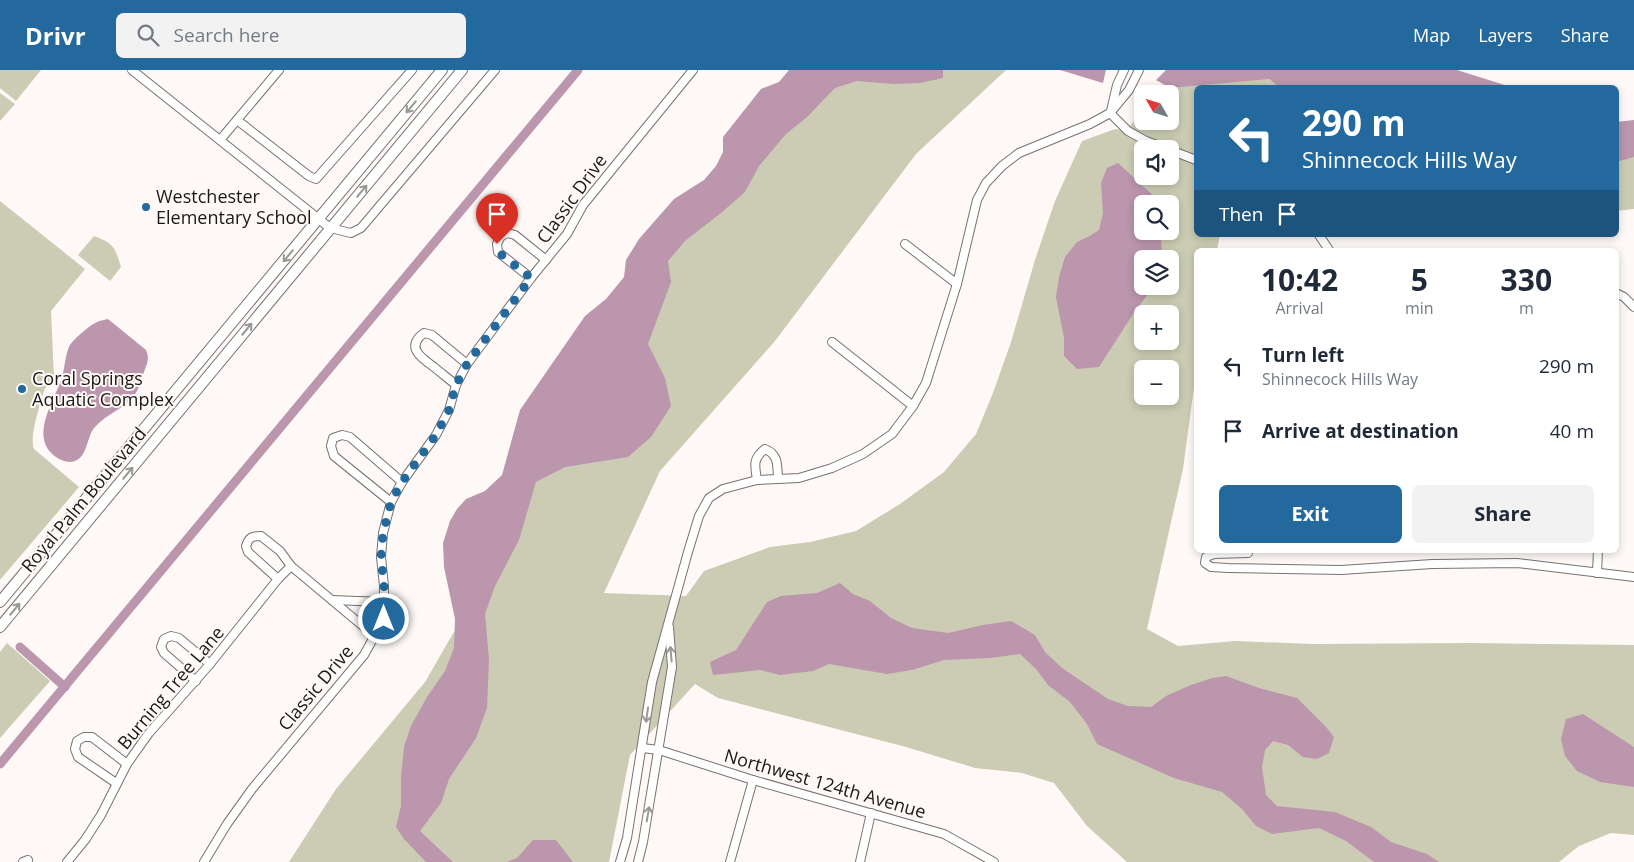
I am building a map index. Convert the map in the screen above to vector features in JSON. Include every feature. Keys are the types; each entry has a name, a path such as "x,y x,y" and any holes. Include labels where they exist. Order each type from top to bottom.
{"street":[{"path":"132,70 330,228 351,234 361,228 495,70"},
{"path":"220,140 279,70"},
{"path":"237,120 309,176 316,179 412,70"},
{"name":"Royal Palm Boulevard","path":"0,602 442,70"},
{"name":"Royal Palm Boulevard","path":"0,627 462,70"},
{"name":"Classic Drive","path":"204,862 227,824 252,789 364,655 376,637 384,619 381,557 383,533 391,502 402,482 436,435 449,410 456,385 467,364 531,278 567,234 583,205 693,70"},
{"path":"1110,113 1116,85 1124,70"},
{"path":"620,862 627,838 652,682 699,516 709,498 723,489 757,480 800,478 832,468 864,454 892,434 913,406 926,383 957,284 977,200 986,183 1018,153 1090,124 1110,113 1129,90 1139,70"},
{"path":"1110,113 1128,130 1144,140"},
{"path":"1179,153 1194,159"},
{"path":"531,278 498,252 497,244 501,236 508,233 515,235 546,260"},
{"path":"1320,237 1328,248"},
{"path":"905,244 957,284"},
{"path":"1619,294 1634,307"},
{"path":"456,385 418,355 415,347 418,338 424,333 432,335 467,364"},
{"path":"832,342 913,406"},
{"path":"391,502 334,456 331,446 333,438 342,435 350,437 402,482"},
{"path":"757,480 755,463 758,454 765,449 772,452 777,460 778,478"},
{"path":"278,579 248,552 246,546 248,540 253,536 261,536 280,551 291,566 376,637"},
{"path":"1225,553 1206,557 1206,563 1211,566 1228,568 1341,570 1432,564 1517,563 1634,577"},
{"path":"1597,573 1598,553"},
{"name":"Burning Tree Lane","path":"67,862 93,827 127,764 150,733 196,681 278,579 291,566"},
{"path":"332,600 384,602"},
{"path":"638,862 672,667 669,623"},
{"path":"196,681 164,654 161,647 164,639 171,636 179,638 210,664"},
{"path":"116,783 78,757 75,749 77,741 92,737 127,764"},
{"name":"Northwest 124th Avenue","path":"642,748 659,750 753,780 944,834 994,862"},
{"path":"730,862 753,780"},
{"path":"860,862 871,813"}],"green space":[{"path":"0,70 41,70 16,101 0,88"},
{"path":"812,70 1006,70 916,154 775,341 660,471 604,593 686,596 704,571 770,547 810,542 856,531 900,504 944,472 976,434 1011,342 1035,260 1055,201 1082,141 1115,129 1128,130 1134,121 1134,130 1179,130 1179,85 1267,78 1277,85 1194,85 1194,237 1220,237 1217,248 1194,248 1194,387 1183,469 1147,629 1178,646 1235,641 1313,644 1634,645 1634,835 1611,833 1579,846 1559,862 1127,862 1087,826 1054,783 1022,773 975,768 906,747 718,698 695,684 630,755 609,862 289,862 336,789 425,682 466,611 557,383"},
{"path":"0,93 15,104 0,121"},
{"path":"1619,137 1634,140 1634,209 1619,211"},
{"name":"Coral Springs Aquatic Complex","path":"0,201 85,269 51,311 54,377 44,391 33,437 34,449 79,487 0,580"},
{"path":"94,236 109,244 115,250 119,260 121,267 110,281 78,255"},
{"path":"7,643 50,681 0,738 0,652"}],"shaded area":[{"path":"789,70 943,70 943,78 920,83 893,84 857,81 835,88 807,117 786,134 759,166 745,192 685,241 668,261 671,282 648,344 665,378 671,406 651,437 628,457 565,467 536,482 519,540 495,586 485,614 489,660 487,708 476,738 449,779 441,803 420,831 453,862 426,862 404,839 396,827 401,806 404,747 411,726 427,697 445,671 454,648 455,619 444,567 443,543 450,521 466,499 485,491 502,475 520,410 585,316 606,299 624,277 626,260 639,239 674,199 704,180 716,166 723,152 723,137 761,89 779,82"},
{"path":"1060,70 1106,70 1103,83"},
{"path":"1166,70 1457,70 1505,85 1276,85 1269,79 1179,87 1179,85 1165,85 1156,80"},
{"path":"1634,120 1634,157 1619,161 1619,122"},
{"path":"1118,163 1134,178 1134,185 1142,185 1153,195 1134,195 1134,240 1161,240 1162,250 1134,250 1134,295 1147,295 1140,305 1134,305 1134,313 1099,367 1077,369 1064,356 1064,338 1056,297 1065,257 1077,242 1099,230 1103,213 1101,183 1107,168"},
{"path":"108,319 146,350 148,356 147,364 139,387 130,401 104,418 92,430 81,457 72,462 63,461 48,449 44,439 46,418 62,377 69,347 90,326 98,321"},
{"path":"840,583 853,594 870,601 891,618 912,628 948,633 1011,621 1035,635 1045,652 1062,668 1108,699 1128,706 1151,707 1166,696 1191,685 1212,678 1226,676 1259,688 1297,698 1334,737 1329,753 1317,759 1303,757 1288,745 1273,741 1265,750 1262,767 1266,795 1277,806 1335,812 1371,827 1391,842 1427,854 1439,862 1374,862 1346,841 1319,828 1272,834 1256,826 1242,809 1222,792 1174,778 1097,744 1087,724 1070,702 1048,685 1036,669 1020,654 990,658 944,660 912,670 887,674 829,664 813,671 780,675 760,670 713,675 710,662 736,650 767,602 781,596 817,593"},
{"path":"1583,714 1634,747 1634,787 1600,782 1577,771 1565,756 1561,739 1566,719"},
{"path":"533,840 556,840 573,862 507,862 517,858"}],"waterway":[{"path":"0,764 578,70"},
{"path":"20,647 65,687"}],"place":[{"name":"Westchester Elementary School","path":"146,207"},
{"name":"Coral Springs Aquatic Complex","path":"22,389"}],"route":[{"path":"384,619 384,586 381,557 383,533 391,502 402,482 436,435 449,410 456,385 467,364 531,278 498,252 497,244"}]}
